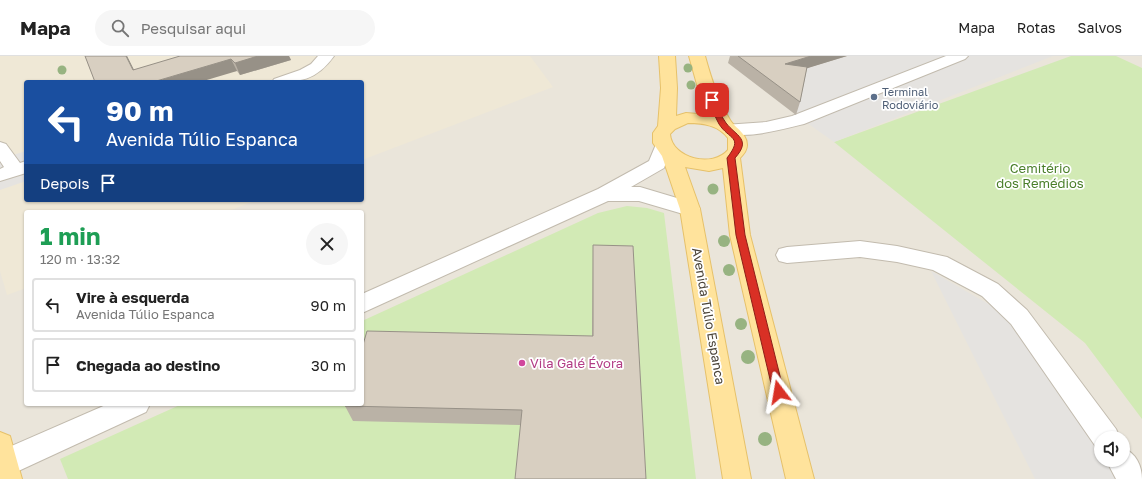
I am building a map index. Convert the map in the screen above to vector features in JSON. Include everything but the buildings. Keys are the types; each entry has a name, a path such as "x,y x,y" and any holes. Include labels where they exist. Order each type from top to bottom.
{"main road":[{"name":"Avenida Túlio Espanca","path":"667,56 669,88 667,126 662,132 660,139 667,151 690,209 737,479"},
{"path":"697,56 706,88 726,127"},
{"path":"667,126 675,121 692,118 711,120 726,127 736,136 739,144 737,151 731,158 722,163 709,165 689,163 667,151"},
{"path":"731,158 740,235 800,479"}],"lane":[{"path":"286,80 314,70 326,56"},
{"path":"726,127 751,130 774,127 802,119 960,56"},
{"path":"0,148 14,170"},
{"path":"364,303 605,194 657,164 667,151"},
{"path":"605,194 640,194 690,209"},
{"path":"787,255 860,249 897,254 939,264 990,290 1019,317 1101,431"},
{"path":"4,462 132,406"},
{"path":"1125,467 1133,479"}],"shaded area":[{"path":"0,56 1142,56 1142,479 0,479"},
{"path":"0,56 530,56 553,87 364,159 364,80 24,80 24,202 252,202 231,210 24,210 24,289 7,295 0,271"},
{"name":"Terminal Rodoviário","path":"847,56 1053,56 834,142 796,115 782,76"},
{"path":"24,152 24,182 0,190 0,159"},
{"path":"931,271 1004,313 1094,437 1094,467 1113,467 1120,479 1035,479"}],"green space":[{"name":"Cemitério dos Remédios","path":"1071,56 1116,56 1142,68 1142,419 1085,343 834,142"},
{"name":"Vila Galé Évora","path":"627,206 647,208 664,213 696,479 68,479 60,459 178,406 364,406 364,320 598,213"}],"place":[{"name":"Terminal Rodoviário","path":"874,97"},
{"name":"Vila Galé Évora","path":"522,363"}],"route":[{"path":"712,100 723,124 736,136 739,144 737,151 731,158 740,235 779,392"}]}
